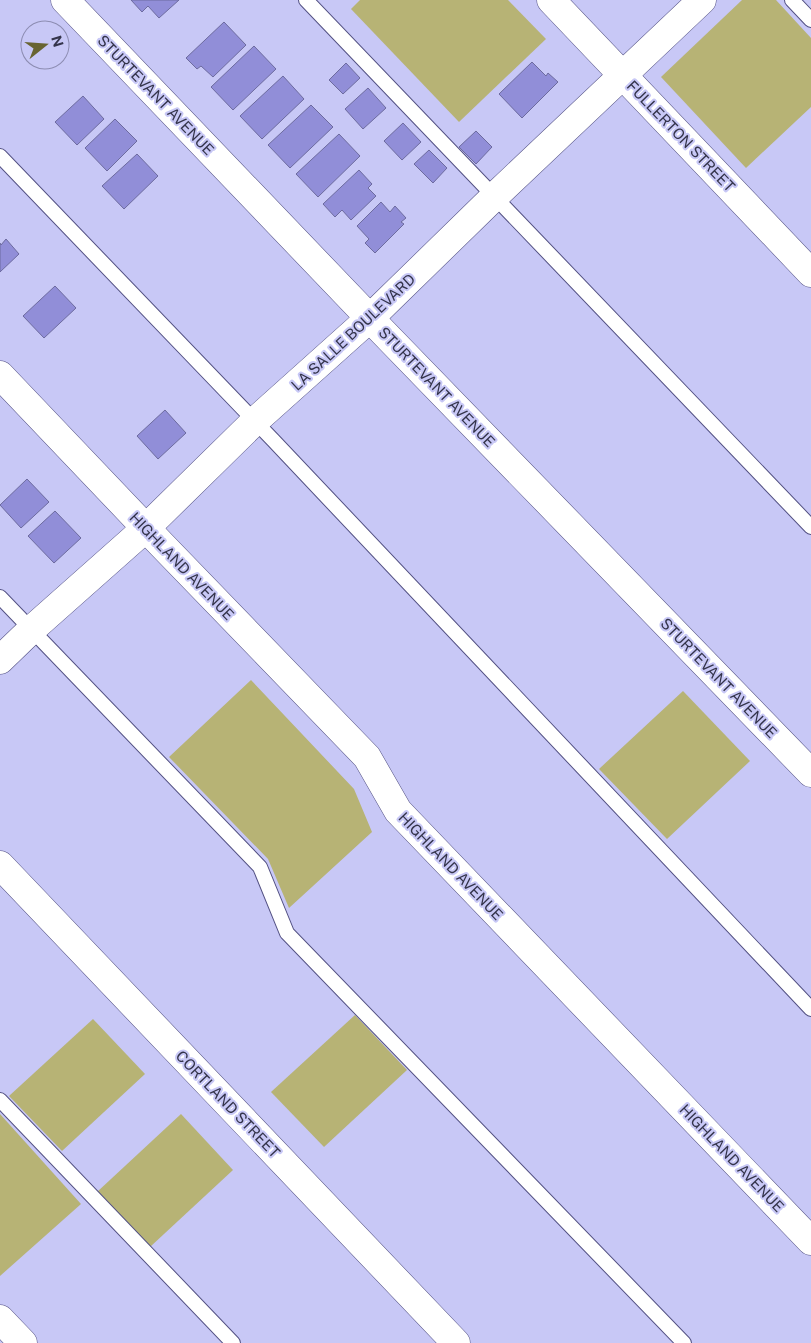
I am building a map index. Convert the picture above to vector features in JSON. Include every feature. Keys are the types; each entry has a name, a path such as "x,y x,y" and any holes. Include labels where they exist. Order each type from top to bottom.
{"street":[{"name":"STURTEVANT AVENUE","path":"65,0 811,774"},
{"name":"FULLERTON STREET","path":"551,0 811,273"},
{"name":"LA SALLE BOULEVARD","path":"0,660 146,528 255,421 370,318 494,197 702,0"},
{"name":"HIGHLAND AVENUE","path":"0,375 366,757 398,811 811,1241"},
{"name":"CORTLAND STREET","path":"0,865 456,1343"},
{"path":"0,1319 23,1343"}],"lane":[{"path":"306,0 811,527"},
{"path":"792,0 811,20"},
{"path":"0,156 255,421 811,1009"},
{"path":"0,597 260,867 287,933 684,1343"},
{"path":"0,1100 233,1343"}],"shaded area":[{"path":"360,0 508,0 546,39 459,122 351,9"},
{"path":"742,0 776,0 811,38 811,107 746,168 661,77"},
{"path":"251,680 354,789 372,832 289,908 268,859 169,757"},
{"path":"683,691 750,761 667,839 599,769"},
{"path":"355,1015 407,1070 324,1147 271,1092"},
{"path":"93,1019 145,1074 62,1151 9,1096"},
{"path":"0,1114 81,1204 0,1276"},
{"path":"181,1114 233,1170 150,1247 97,1192"}],"building":[{"path":"131,0 179,0 159,18 148,6 142,12"},
{"path":"224,22 246,45 213,77 201,66 197,69 186,58"},
{"path":"254,46 276,69 233,110 211,87"},
{"path":"532,62 546,76 548,73 558,82 522,118 499,94"},
{"path":"346,63 360,78 343,94 329,80"},
{"path":"283,76 304,99 262,139 240,116"},
{"path":"368,88 386,108 363,129 345,109"},
{"path":"83,96 104,119 77,145 55,122"},
{"path":"311,105 333,127 290,168 268,145"},
{"path":"115,119 137,141 107,171 85,148"},
{"path":"403,123 421,142 402,160 384,141"},
{"path":"476,131 492,147 476,164 459,147"},
{"path":"339,134 360,156 318,197 296,174"},
{"path":"429,150 447,168 433,183 414,164"},
{"path":"137,154 158,176 124,209 102,186"},
{"path":"359,170 372,184 368,188 376,196 351,220 342,210 335,217 323,204"},
{"path":"381,202 390,212 395,206 406,218 401,222 404,224 375,253 365,243 369,239 357,226"},
{"path":"6,239 19,254 0,272 0,243 1,245"},
{"path":"55,286 76,308 44,338 23,316"},
{"path":"165,410 186,433 158,459 137,436"},
{"path":"27,479 49,502 21,528 0,505"},
{"path":"55,511 81,538 54,563 28,536"}]}
